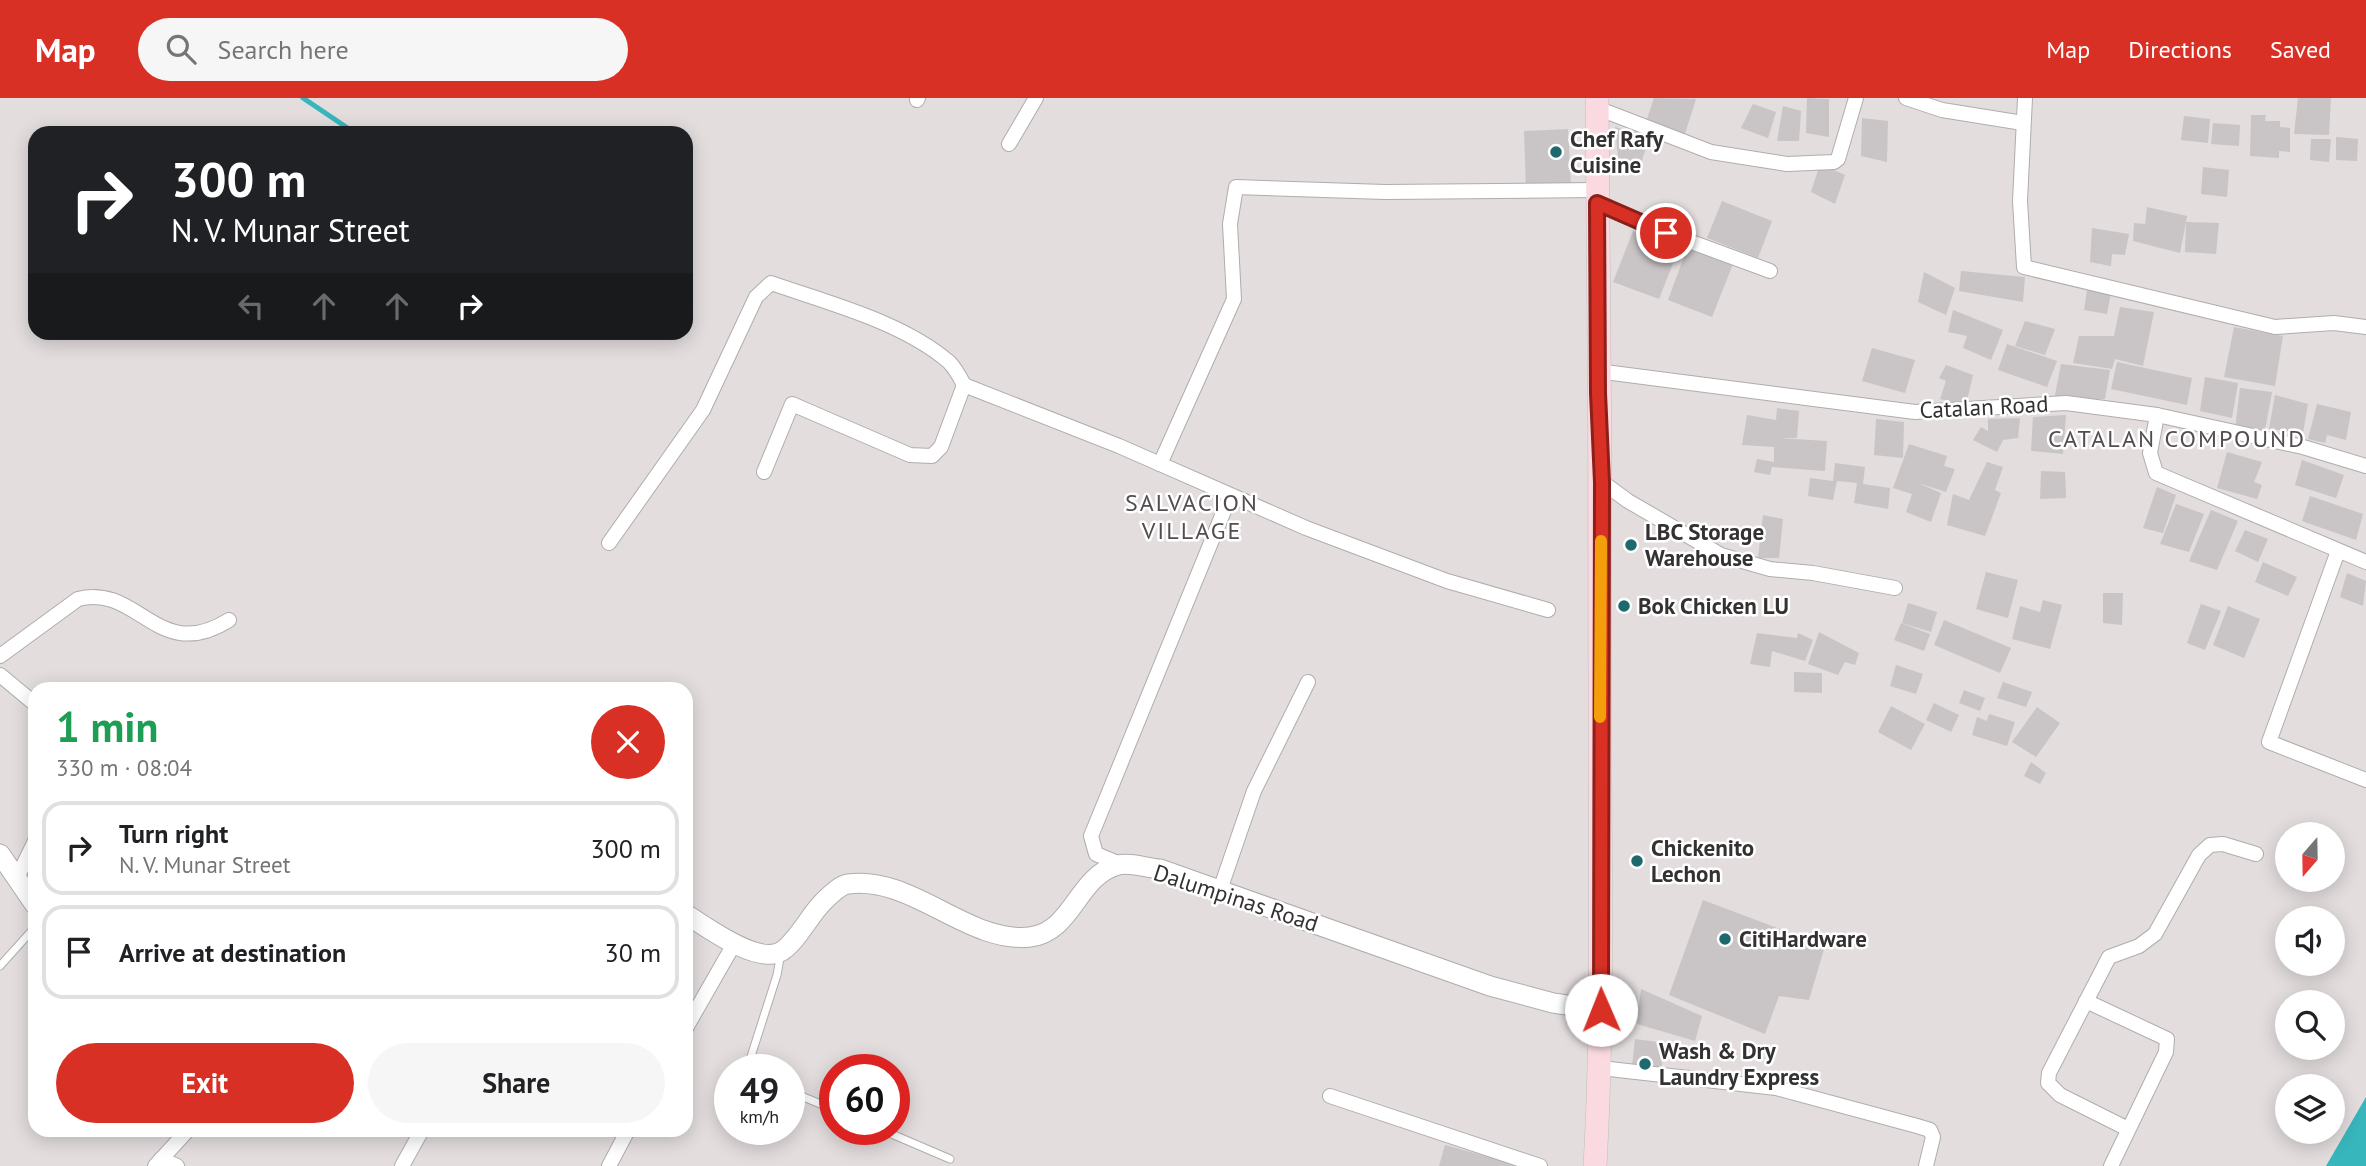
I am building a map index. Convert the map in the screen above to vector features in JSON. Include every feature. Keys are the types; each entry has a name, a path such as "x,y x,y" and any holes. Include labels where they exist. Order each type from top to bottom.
{"main road":[{"path":"1595,1166 1601,1068 1602,482 1597,371 1597,103"}],"street":[{"path":"1009,144 1036,98"},
{"path":"1597,103 1711,152 1787,164 1838,159 1856,98"},
{"path":"1906,98 1942,110 2023,123"},
{"path":"2025,98 2020,201 2024,267 2275,327 2334,323 2366,327"},
{"path":"1160,464 1234,299 1230,223 1236,187 1596,197 1640,223 1770,271"},
{"path":"609,543 703,410 756,297 771,283 863,315 923,344 951,363 964,384 1160,464 1230,496 1447,581 1548,610"},
{"name":"Catalan Road","path":"1597,371 1915,412 2066,403 2157,415 2303,447 2366,466"},
{"path":"764,472 792,404 910,455 932,456 941,447 964,384"},
{"path":"2157,415 2150,453 2156,473 2366,562"},
{"path":"1602,482 1628,501 1721,555 1770,569 1813,573 1895,588"},
{"path":"1120,864 1096,854 1091,836 1230,496"},
{"path":"2338,551 2269,742 2366,780"},
{"path":"0,656 78,599 90,596 105,597 166,630 182,635 211,632 229,620"},
{"path":"0,675 28,698"},
{"path":"1220,890 1254,791 1308,682"},
{"path":"2128,1129 2060,1095 2048,1083 2049,1073 2109,957 2139,946 2155,934 2199,855 2210,845 2223,844 2256,854"},
{"path":"0,854 28,896"},
{"path":"16,880 28,855"},
{"path":"693,918 734,944 765,955 781,952 824,901 845,884 870,884 902,892 999,934 1030,937 1045,933 1062,922 1085,887 1105,871 1120,864"},
{"name":"Dalumpinas Road","path":"1120,864 1160,869 1490,986 1553,1003 1601,1010"},
{"path":"693,1016 734,944"},
{"path":"2086,1001 2167,1039 2166,1052 2111,1166"},
{"path":"1601,1068 1776,1088 1917,1126 1930,1130 1933,1137 1926,1166"},
{"path":"1330,1096 1540,1166"},
{"path":"158,1162 181,1137"},
{"path":"402,1166 418,1137"},
{"path":"609,1166 624,1137"},
{"path":"158,1162 177,1166"}],"lane":[{"path":"0,966 28,935"},
{"path":"752,1054 777,975 781,952"},
{"path":"910,1142 950,1159"}],"water":[{"path":"2366,1097 2366,1166 2326,1166 2339,1144 2345,1144 2345,1133"}],"building":[{"path":"1654,98 1696,99 1685,134 1646,122"},
{"path":"1807,98 1829,99 1829,137 1806,133"},
{"path":"2298,98 2331,98 2329,135 2294,134"},
{"path":"1753,104 1776,112 1768,138 1741,128"},
{"path":"1783,106 1801,111 1799,141 1777,141"},
{"path":"2251,115 2266,115 2265,121 2280,121 2280,127 2290,128 2290,152 2279,151 2279,158 2250,156"},
{"path":"2184,116 2210,119 2208,143 2181,140"},
{"path":"1862,118 1888,121 1887,162 1861,156"},
{"path":"2213,123 2240,125 2239,146 2211,144"},
{"path":"1615,127 1650,136 1638,172 1619,168"},
{"path":"1568,129 1571,187 1526,189 1524,131"},
{"path":"2336,137 2358,139 2357,161 2336,160"},
{"path":"2311,139 2331,139 2329,162 2310,160"},
{"path":"1820,164 1845,175 1835,204 1811,192"},
{"path":"2203,167 2229,170 2227,197 2201,194"},
{"path":"1722,201 1772,221 1758,258 1707,238"},
{"path":"2147,207 2187,216 2180,253 2133,241 2134,223 2145,224"},
{"path":"2186,222 2219,223 2216,254 2185,252"},
{"path":"2092,228 2129,234 2125,255 2112,254 2111,266 2090,262"},
{"path":"1633,231 1679,248 1659,299 1613,282"},
{"path":"1688,246 1733,264 1712,317 1668,300"},
{"path":"1961,271 2025,277 2023,302 1959,291"},
{"path":"1924,272 1955,288 1946,315 1918,302"},
{"path":"2087,290 2111,293 2107,314 2084,310"},
{"path":"2120,307 2154,312 2143,366 2115,359 2112,369 2073,363 2079,336 2114,336"},
{"path":"1953,310 2003,330 1991,360 1963,348 1967,336 1948,332"},
{"path":"2025,321 2055,329 2045,355 2015,346"},
{"path":"2234,327 2283,336 2275,386 2224,377"},
{"path":"2007,344 2057,361 2047,387 1998,370"},
{"path":"1872,348 1915,360 1905,393 1862,381"},
{"path":"2117,362 2192,378 2187,405 2111,389"},
{"path":"2061,364 2110,370 2105,399 2054,400"},
{"path":"1946,365 1973,375 1966,405 1940,399 1946,381 1939,378"},
{"path":"2205,377 2238,383 2232,418 2200,411"},
{"path":"2240,388 2272,392 2264,436 2235,429"},
{"path":"2275,395 2308,404 2303,433 2269,429"},
{"path":"2317,404 2351,412 2346,440 2327,435 2325,443 2308,439"},
{"path":"1777,408 1799,411 1797,438 1779,438 1827,441 1825,471 1772,467 1770,475 1754,472 1757,459 1774,462 1774,447 1742,445 1747,415 1776,420"},
{"path":"2066,415 2063,454 2031,451 2033,417"},
{"path":"2020,418 2018,438 2003,440 1997,452 1973,440 1981,427 1988,431 1988,419"},
{"path":"1876,419 1904,422 1903,458 1874,455"},
{"path":"1909,444 1947,456 1944,466 1955,469 1946,492 1918,483 1941,493 1931,522 1906,512 1912,494 1893,488"},
{"path":"2227,452 2262,462 2254,482 2262,485 2257,499 2217,488"},
{"path":"2302,460 2344,475 2336,498 2295,485"},
{"path":"1987,462 2003,467 1995,490 2001,493 1985,536 1947,525 1953,494 1969,500"},
{"path":"1835,463 1865,467 1863,484 1890,488 1888,509 1854,503 1857,483 1837,481 1833,500 1808,496 1810,478 1833,481"},
{"path":"2041,471 2065,472 2066,498 2040,499"},
{"path":"2157,487 2176,495 2163,533 2143,528"},
{"path":"2310,496 2363,514 2356,540 2302,521"},
{"path":"2176,504 2204,514 2189,552 2160,544"},
{"path":"2211,510 2238,521 2217,570 2189,561"},
{"path":"1763,515 1783,519 1779,558 1758,558"},
{"path":"2245,530 2268,539 2258,562 2235,551"},
{"path":"2263,562 2297,577 2288,596 2255,582"},
{"path":"1986,572 2018,580 2008,618 1976,609"},
{"path":"2347,573 2366,581 2363,606 2340,597"},
{"path":"2103,593 2123,593 2122,625 2103,623"},
{"path":"2043,600 2062,605 2050,649 2012,639 2020,606 2040,612"},
{"path":"1908,603 1937,612 1931,632 1902,623"},
{"path":"2201,604 2221,611 2205,650 2187,643"},
{"path":"2228,606 2260,619 2244,658 2213,645"},
{"path":"1944,620 2011,648 2000,673 1934,645"},
{"path":"1901,623 1930,634 1924,651 1894,640"},
{"path":"1819,632 1859,653 1855,665 1845,662 1838,675 1808,664"},
{"path":"1757,633 1797,638 1798,633 1813,640 1805,661 1772,651 1770,667 1750,664"},
{"path":"1896,665 1923,674 1916,694 1890,686"},
{"path":"1794,672 1822,673 1822,693 1794,692"},
{"path":"2003,682 2032,692 2026,707 1997,698"},
{"path":"1964,690 1985,698 1980,711 1959,703"},
{"path":"1934,703 1959,715 1951,732 1926,720"},
{"path":"1891,706 1925,724 1911,750 1878,732"},
{"path":"2037,707 2060,723 2036,757 2012,742"},
{"path":"1989,714 2015,722 2007,746 1972,735 1977,717 1987,721"},
{"path":"2031,762 2046,773 2040,784 2024,776"},
{"path":"1703,900 1825,946 1809,1000 1779,996 1765,1034 1669,995"},
{"path":"1641,989 1702,1016 1695,1041 1637,1024"},
{"path":"1635,1039 1665,1043 1661,1070 1632,1066"},
{"path":"1445,1145 1514,1164 1439,1166"}],"waterway":[{"path":"303,98 345,126"}],"slow traffic":[{"path":"1600,717 1601,541"}],"place":[{"name":"Chef Rafy Cuisine","path":"1556,152"},
{"name":"LBC Storage Warehouse","path":"1631,545"},
{"name":"Bok Chicken LU","path":"1624,606"},
{"name":"Chickenito Lechon","path":"1637,861"},
{"name":"CitiHardware","path":"1725,939"},
{"name":"Wash & Dry Laundry Express","path":"1645,1064"}],"district":[{"name":"CATALAN COMPOUND","path":"2177,439"},
{"name":"SALVACION VILLAGE","path":"1192,517"}],"route":[{"path":"1601,1010 1602,482 1598,393 1597,203 1666,233"}]}
